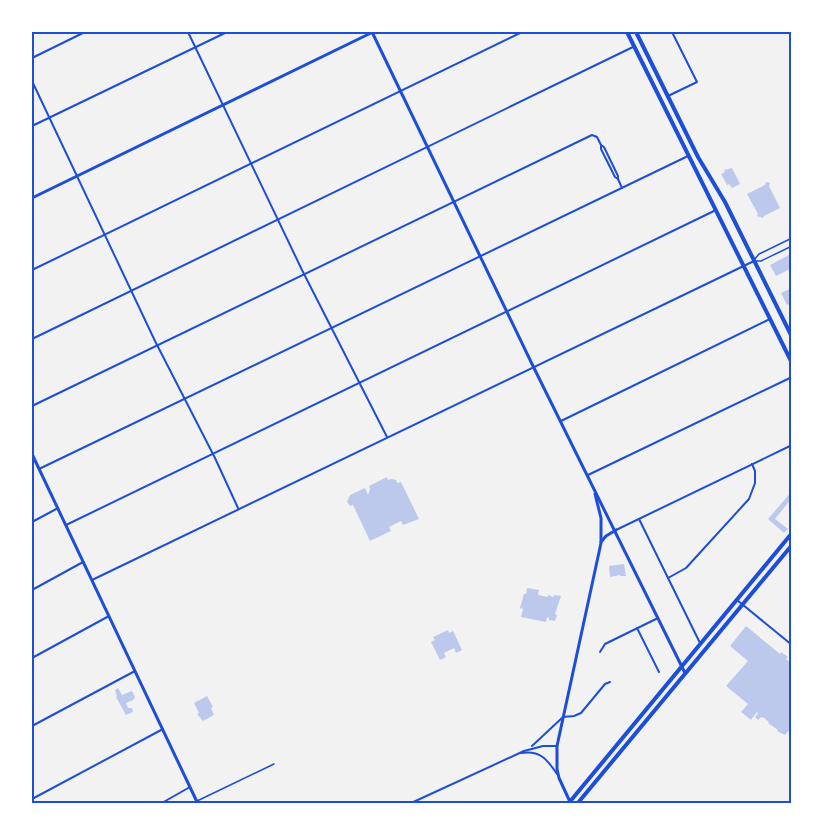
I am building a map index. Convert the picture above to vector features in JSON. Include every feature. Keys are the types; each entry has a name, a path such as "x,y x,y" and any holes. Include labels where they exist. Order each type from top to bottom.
{"main road":[{"path":"627,32 792,363"},
{"path":"636,32 698,157 725,202 792,337"},
{"path":"570,803 792,533"},
{"path":"577,804 792,545"}],"street":[{"path":"32,58 85,32"},
{"path":"188,32 387,437"},
{"path":"32,126 227,32"},
{"path":"32,198 373,32 533,366 685,673"},
{"path":"32,270 522,32"},
{"path":"668,96 697,82 672,32"},
{"path":"32,339 635,46"},
{"path":"32,81 131,290 239,509"},
{"path":"32,406 595,135 604,147 622,188"},
{"path":"39,470 688,156"},
{"path":"66,525 716,210"},
{"path":"92,579 754,261"},
{"path":"561,421 770,319"},
{"path":"588,475 792,377"},
{"path":"601,543 606,536 616,530 792,445"},
{"path":"32,455 197,802"},
{"path":"668,578 687,568 749,499 755,483 755,471 752,464"},
{"path":"570,803 556,763 557,746 601,543 601,518 592,484"},
{"path":"32,522 58,508"},
{"path":"639,519 700,644"},
{"path":"32,590 83,562"},
{"path":"737,600 790,644 792,639"},
{"path":"32,658 109,616"},
{"path":"600,652 605,644 658,618"},
{"path":"637,628 658,672"},
{"path":"32,726 135,671"},
{"path":"530,748 563,717 581,713 605,684 610,682"},
{"path":"32,799 163,729"},
{"path":"409,804 530,748 557,746"},
{"path":"518,753 533,752 542,756 560,778"},
{"path":"160,804 190,787"}],"lane":[{"path":"754,261 759,254 792,238"},
{"path":"754,261 762,261 792,246"},
{"path":"197,802 274,764"}],"building":[{"path":"732,168 740,184 732,188 729,184 727,185 721,174 725,172 724,170"},
{"path":"766,182 770,183 769,186 780,208 763,218 757,216 747,194 765,185"},
{"path":"789,255 792,268 776,276 770,265"},
{"path":"792,288 792,303 787,305 781,293"},
{"path":"387,477 388,480 401,482 419,519 403,525 401,521 389,527 391,531 370,541 353,505 350,506 347,502 350,495 365,488 368,495 369,486"},
{"path":"792,491 792,498 775,519 788,529 784,533 768,519"},
{"path":"624,564 626,576 610,577 609,566"},
{"path":"527,588 539,590 538,595 561,596 555,621 547,617 546,622 521,617 523,609 520,608"},
{"path":"746,626 780,654 781,652 788,657 786,659 792,664 792,727 785,735 777,731 763,717 758,720 755,717 757,712 751,720 741,712 748,704 726,686 748,661 730,646"},
{"path":"448,630 449,633 453,631 462,650 456,653 454,648 444,653 446,657 440,660 431,642 435,640 433,637"},
{"path":"118,688 122,695 132,691 135,697 126,703 133,712 126,715 116,697 115,690"},
{"path":"207,696 213,707 211,708 214,715 203,721 197,714 199,713 194,703"}]}
